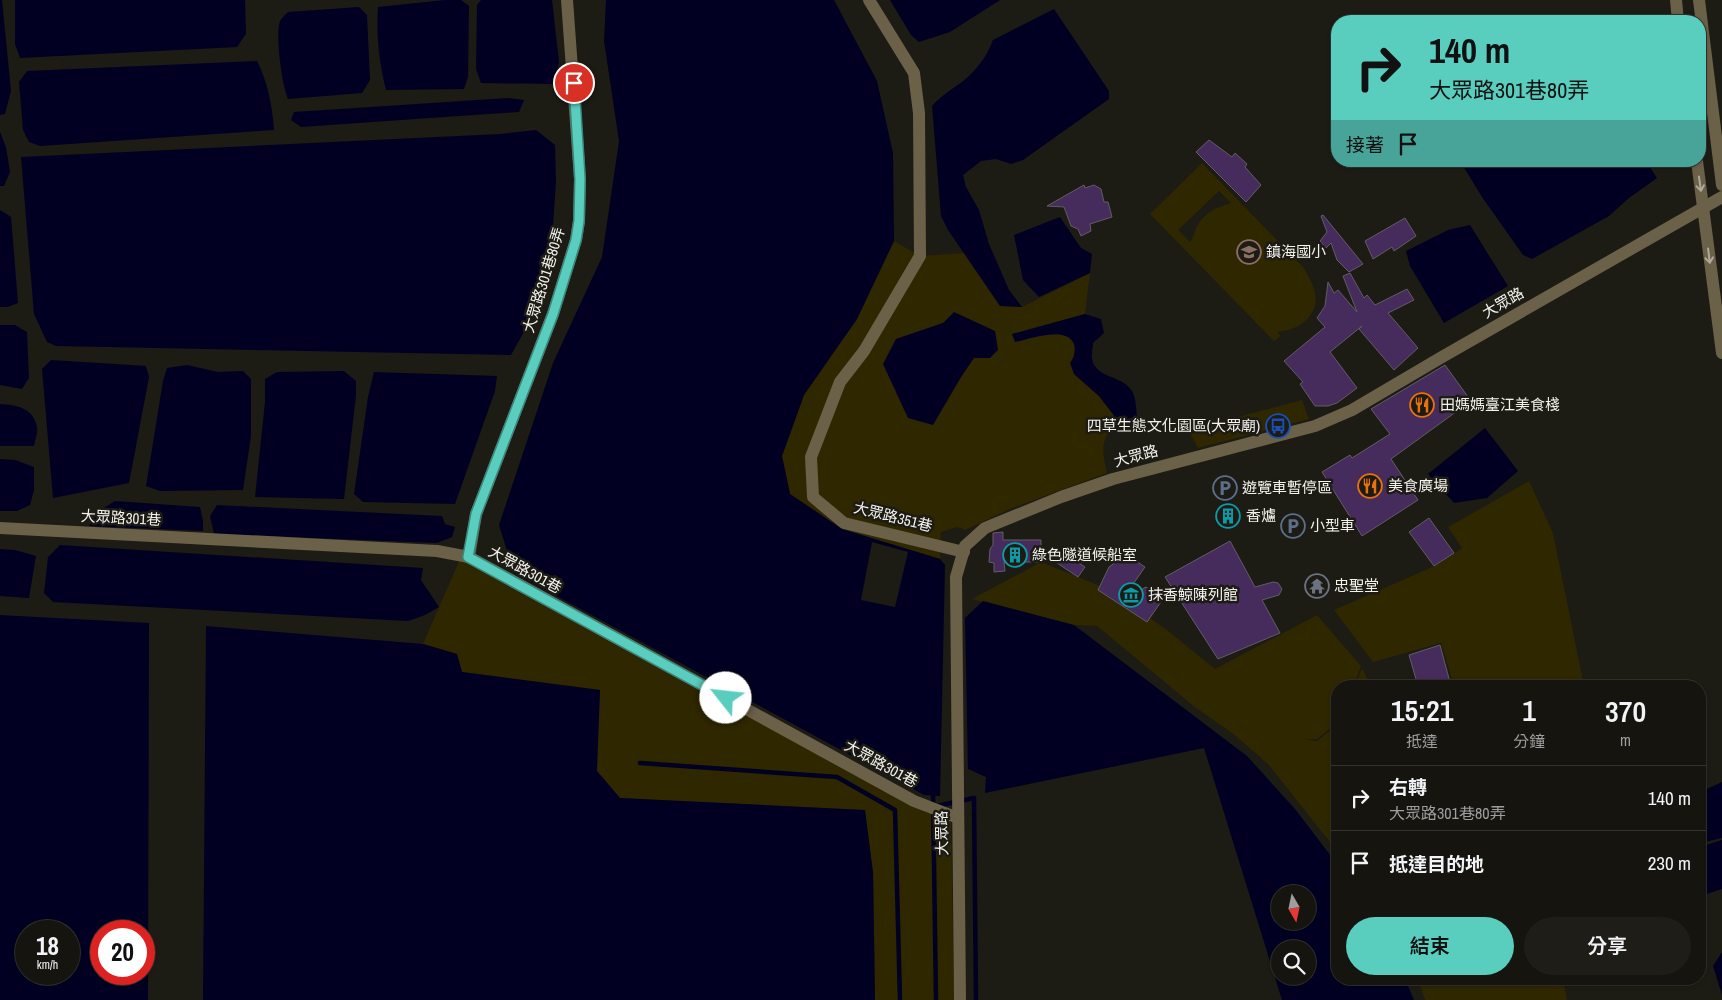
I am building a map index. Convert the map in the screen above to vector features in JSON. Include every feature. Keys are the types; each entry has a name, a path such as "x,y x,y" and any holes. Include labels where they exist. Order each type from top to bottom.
{"street":[{"name":"大眾路301巷80弄","path":"468,557 476,514 553,314 576,240 579,221 580,179 567,0"},
{"name":"大眾路351巷","path":"869,0 914,73 919,113 920,256 864,351 840,382 811,457 813,497 844,523 964,552"},
{"path":"1676,0 1677,15"},
{"path":"1699,0 1701,15"},
{"path":"1706,56 1722,185"},
{"path":"1698,167 1722,354"},
{"name":"大眾路","path":"960,1000 956,578 965,546 985,528 1061,497 1113,479 1315,426 1352,410 1722,197"},
{"name":"大眾路301巷","path":"0,528 437,551 468,557 914,801 958,818"}],"shaded area":[{"path":"1202,163 1303,267 1315,292 1316,299 1313,312 1298,326 1277,332 1281,336 1274,341 1150,214","holes":["1219,191 1231,203 1214,209 1205,216 1198,225 1190,242 1178,230"]},
{"path":"894,241 920,256 965,253 1000,306 1022,307 1090,273 1085,314 1013,334 1015,342 1057,334 1071,339 1075,345 1074,374 1099,396 1119,422 1105,440 1103,451 1107,473 1010,509 965,530 957,527 941,532 940,559 842,529 790,494 782,456 804,395 857,319","holes":["943,323 990,358 974,357 961,377 896,339"]},
{"path":"1302,400 1309,419 1198,448 1188,430"},
{"path":"1529,481 1553,533 1583,680 1452,680 1441,643 1373,662 1334,610 1437,565 1462,548 1448,527"},
{"path":"460,559 927,813 941,814 951,823 954,1000 875,1000 873,872 864,810 619,798 596,771 600,690 462,672 457,654 423,644"},
{"path":"1041,562 1110,590 1167,630 1215,669 1317,615 1361,666 1356,680 1331,680 1331,728 1317,739 1305,739 1317,741 1331,730 1331,843 1268,764 1232,733 1196,708 1097,626 1074,625 972,599"},
{"path":"1362,668 1368,680 1357,680"},
{"path":"1420,985 1564,985 1567,1000 1425,1000"}],"water":[{"path":"0,0 2,0 11,91 5,114 0,115"},
{"path":"15,0 245,0 246,34 237,47 20,58 15,44"},
{"path":"461,0 469,6 468,77 464,89 386,90 377,28 378,7"},
{"path":"481,0 552,0 559,62 554,84 481,83 476,69 477,5"},
{"path":"606,0 834,0 877,81 893,153 894,241 857,319 804,395 782,456 790,494 842,529 940,559 945,565 940,796 924,795 514,573 499,525 553,363 602,257 619,141 604,41"},
{"path":"890,0 1000,0 950,32 919,42 911,35"},
{"path":"359,7 367,15 370,80 362,93 288,99 280,60 278,37 280,21 288,12"},
{"path":"1054,9 1109,91 1109,99 1023,160 1011,164 996,159 981,161 963,175 966,187 979,210 989,244 1009,290 1022,307 1000,306 948,230 941,216 932,106 973,72 986,55 993,40"},
{"path":"257,61 269,94 274,130 40,146 29,142 23,130 19,82 27,71"},
{"path":"508,98 524,100 519,112 301,127 291,120 294,112"},
{"path":"536,130 555,145 556,181 552,241 530,321 511,355 56,346 47,342 34,314 21,157 500,134"},
{"path":"0,132 6,147 10,172 4,186 0,186"},
{"path":"1464,167 1650,167 1657,178 1629,198 1609,216 1532,259 1523,255 1482,197"},
{"path":"0,210 11,217 18,303 8,307 0,307"},
{"path":"1060,217 1081,248 1092,254 1090,273 1039,297 1023,280 1014,235"},
{"path":"1470,225 1508,286 1444,323 1410,266 1406,251 1448,230"},
{"path":"954,312 995,331 998,350 990,358 974,358 933,425 908,418 883,364 896,339 943,323"},
{"path":"1085,314 1101,319 1104,333 1093,343 1092,357 1095,366 1099,371 1129,387 1134,395 1137,416 1119,422 1099,396 1074,374 1070,363 1073,359 1075,346 1070,338 1056,334 1015,342 1012,334"},
{"path":"0,325 15,325 27,332 29,378 22,389 0,385"},
{"path":"51,360 146,366 149,377 129,483 53,498 42,369"},
{"path":"187,365 218,372 243,371 251,379 251,436 243,490 160,491 146,486 163,381 167,368"},
{"path":"344,371 356,381 356,395 344,499 255,497 265,402 265,379 277,372"},
{"path":"374,372 497,376 495,391 455,504 363,502 354,494 368,397"},
{"path":"0,404 18,406 32,415 37,429 34,446 0,446"},
{"path":"1485,428 1518,471 1487,498 1454,503 1428,474"},
{"path":"0,459 15,460 34,467 34,490 30,505 17,511 0,511"},
{"path":"115,501 200,507 203,531 89,526 99,511"},
{"path":"217,505 442,516 445,524 455,527 452,537 437,543 214,534 210,516"},
{"path":"60,545 423,568 421,580 439,607 425,615 408,621 53,602 44,593 48,557"},
{"path":"0,549 15,550 36,556 29,598 0,596"},
{"path":"983,601 1074,625 1247,756 1295,809 1331,856 1331,985 1408,985 1414,1000 1282,1000 1277,985 1316,985 1316,940 1271,940 1271,964 1204,748 985,793 986,777 968,769 965,618"},
{"path":"0,615 149,623 148,920 90,920 90,985 148,985 148,1000 0,1000"},
{"path":"206,626 423,644 457,654 462,672 600,690 597,771 620,798 865,810 873,872 875,1000 203,1000"},
{"path":"1722,782 1722,838 1706,842 1706,789"},
{"path":"1722,840 1722,889 1706,894 1706,845"},
{"path":"1722,952 1722,995 1713,966"}],"pier":[{"path":"872,542 908,552 895,607 861,600"}],"building":[{"path":"1209,140 1232,157 1235,153 1247,164 1245,167 1261,185 1246,202 1196,152"},
{"path":"1084,185 1085,188 1094,185 1101,189 1104,202 1108,202 1112,217 1090,224 1091,231 1081,236 1078,229 1071,226 1064,207 1047,206"},
{"path":"1323,215 1363,264 1349,272 1337,260 1331,243 1326,248 1320,241 1327,232 1321,216"},
{"path":"1405,218 1416,236 1394,251 1392,247 1373,259 1365,241"},
{"path":"1350,273 1364,298 1367,295 1375,305 1407,289 1414,300 1388,313 1418,348 1394,370 1359,329 1362,326 1330,352 1357,388 1337,403 1328,406 1315,406 1300,384 1303,382 1284,361 1325,327 1317,318 1325,306 1328,282 1334,293 1338,290 1357,312 1343,276"},
{"path":"1445,365 1471,401 1391,459 1418,500 1362,536 1322,472 1350,455 1352,458 1390,434 1371,409"},
{"name":"香爐","path":"1228,507 1234,510 1237,516 1234,522 1228,525 1222,522 1219,516 1222,510"},
{"path":"1429,518 1454,553 1434,566 1409,532"},
{"name":"綠色隧道候船室","path":"1003,532 1003,540 1041,540 1041,562 1004,562 1005,571 994,572 994,563 989,562 990,549 993,545 993,533"},
{"path":"1230,541 1255,587 1273,582 1278,583 1282,589 1279,595 1262,600 1280,633 1218,659 1165,577"},
{"path":"1057,549 1085,567 1078,577 1051,559"},
{"name":"抹香鯨陳列館","path":"1131,558 1145,567 1122,600 1146,587 1163,599 1147,622 1098,590 1109,567 1116,562"},
{"path":"1440,645 1449,680 1416,680 1409,655"}],"waterway":[{"path":"640,763 837,777 895,810 900,1000"},
{"path":"933,791 936,1000"},
{"path":"937,806 974,798 976,1000"}],"place":[{"name":"鎮海國小","path":"1249,252"},
{"name":"田媽媽臺江美食棧","path":"1422,405"},
{"name":"四草生態文化園區(大眾廟)","path":"1278,426"},
{"name":"美食廣場","path":"1370,486"},
{"name":"遊覽車暫停區","path":"1225,488"},
{"name":"香爐","path":"1228,516"},
{"name":"小型車","path":"1293,526"},
{"name":"綠色隧道候船室","path":"1015,555"},
{"name":"忠聖堂","path":"1317,586"},
{"name":"抹香鯨陳列館","path":"1131,595"}],"route":[{"path":"574,83 580,179 579,221 576,240 553,314 476,514 468,557 726,698"}]}
